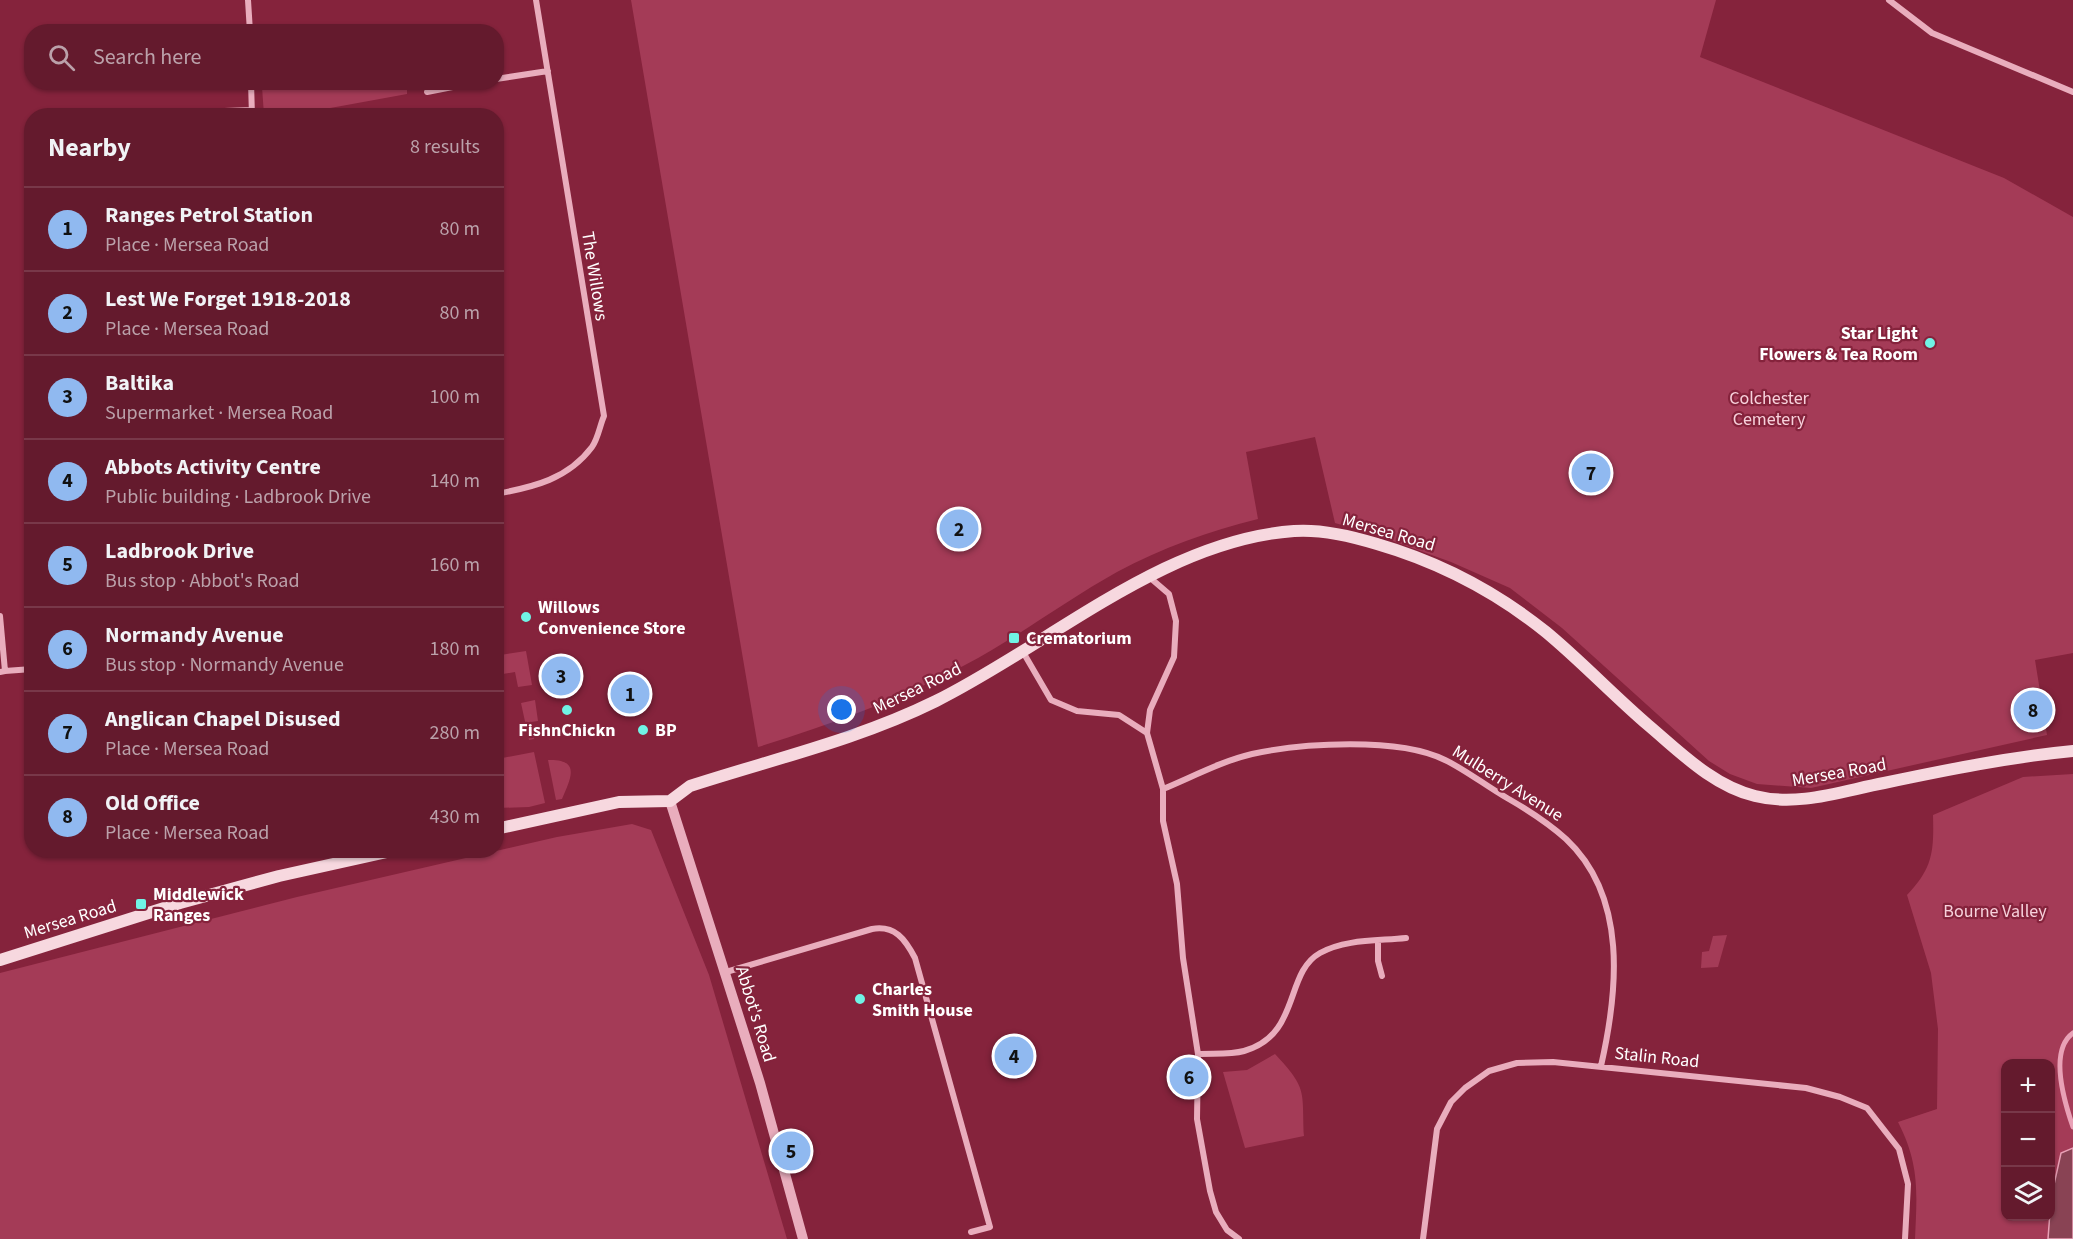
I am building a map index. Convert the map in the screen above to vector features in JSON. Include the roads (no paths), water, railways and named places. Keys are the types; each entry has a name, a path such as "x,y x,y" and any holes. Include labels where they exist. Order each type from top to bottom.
{"main road":[{"name":"Mersea Road","path":"670,801 690,786 868,732 956,690 1148,576 1214,549 1261,536 1298,531 1340,535 1393,549 1446,568 1489,591 1547,633 1624,705 1701,769 1725,785 1750,795 1772,800 1816,797 1935,773 2073,751"},
{"path":"504,827 619,802 670,801"},
{"name":"Mersea Road","path":"0,960 258,882 362,858"}],"street":[{"path":"248,0 250,24"},
{"name":"The Willows","path":"504,493 536,487 567,472 594,446 603,416 577,268 536,0"},
{"path":"1889,0 1932,33 2073,93"},
{"path":"504,78 548,70"},
{"path":"251,90 252,108"},
{"path":"427,92 436,90"},
{"path":"1148,576 1169,594 1176,621 1174,657 1150,710 1147,733 1163,789 1163,821 1177,884 1184,958 1198,1054 1197,1119 1210,1191 1227,1230 1239,1239"},
{"path":"0,616 3,672 24,670"},
{"path":"1023,652 1051,700 1077,711 1119,715 1147,733"},
{"name":"Mulberry Avenue","path":"1163,789 1250,754 1298,747 1389,745 1444,759 1532,813 1567,840 1577,852 1594,874 1608,906 1613,940 1613,988 1601,1066"},
{"name":"Abbot's Road","path":"670,801 726,972 803,1239"},
{"path":"726,972 872,929 884,927 900,935 915,958 990,1227 971,1232"},
{"path":"1198,1054 1244,1051 1257,1044 1283,1022 1301,972 1318,954 1344,944 1406,938"},
{"path":"1378,941 1378,961 1382,976"},
{"name":"Stalin Road","path":"1424,1239 1437,1129 1451,1102 1465,1088 1489,1071 1517,1063 1553,1062 1806,1088 1840,1097 1867,1108 1899,1149 1908,1184 1905,1239"}],"waterway":[{"path":"2073,1033 2065,1041 2060,1065 2063,1092 2073,1127"}],"place":[{"name":"Star Light Flowers & Tea Room","path":"1930,343"},
{"name":"Anglican Chapel Disused","path":"1591,473"},
{"name":"Lest We Forget 1918-2018","path":"959,529"},
{"name":"Willows Convenience Store","path":"526,617"},
{"name":"Crematorium","path":"1014,638"},
{"name":"Baltika","path":"561,676"},
{"name":"Ranges Petrol Station","path":"630,694"},
{"name":"FishnChickn","path":"567,710"},
{"name":"Old Office","path":"2033,710"},
{"name":"BP","path":"643,730"},
{"name":"Middlewick Ranges","path":"141,904"},
{"name":"Charles Smith House","path":"860,999"},
{"name":"Abbots Activity Centre","path":"1014,1056"},
{"name":"Normandy Avenue","path":"1189,1077"},
{"name":"Ladbrook Drive","path":"791,1151"}],"park label":[{"name":"Colchester Cemetery","path":"1769,408"},
{"name":"Bourne Valley","path":"1995,911"}]}
